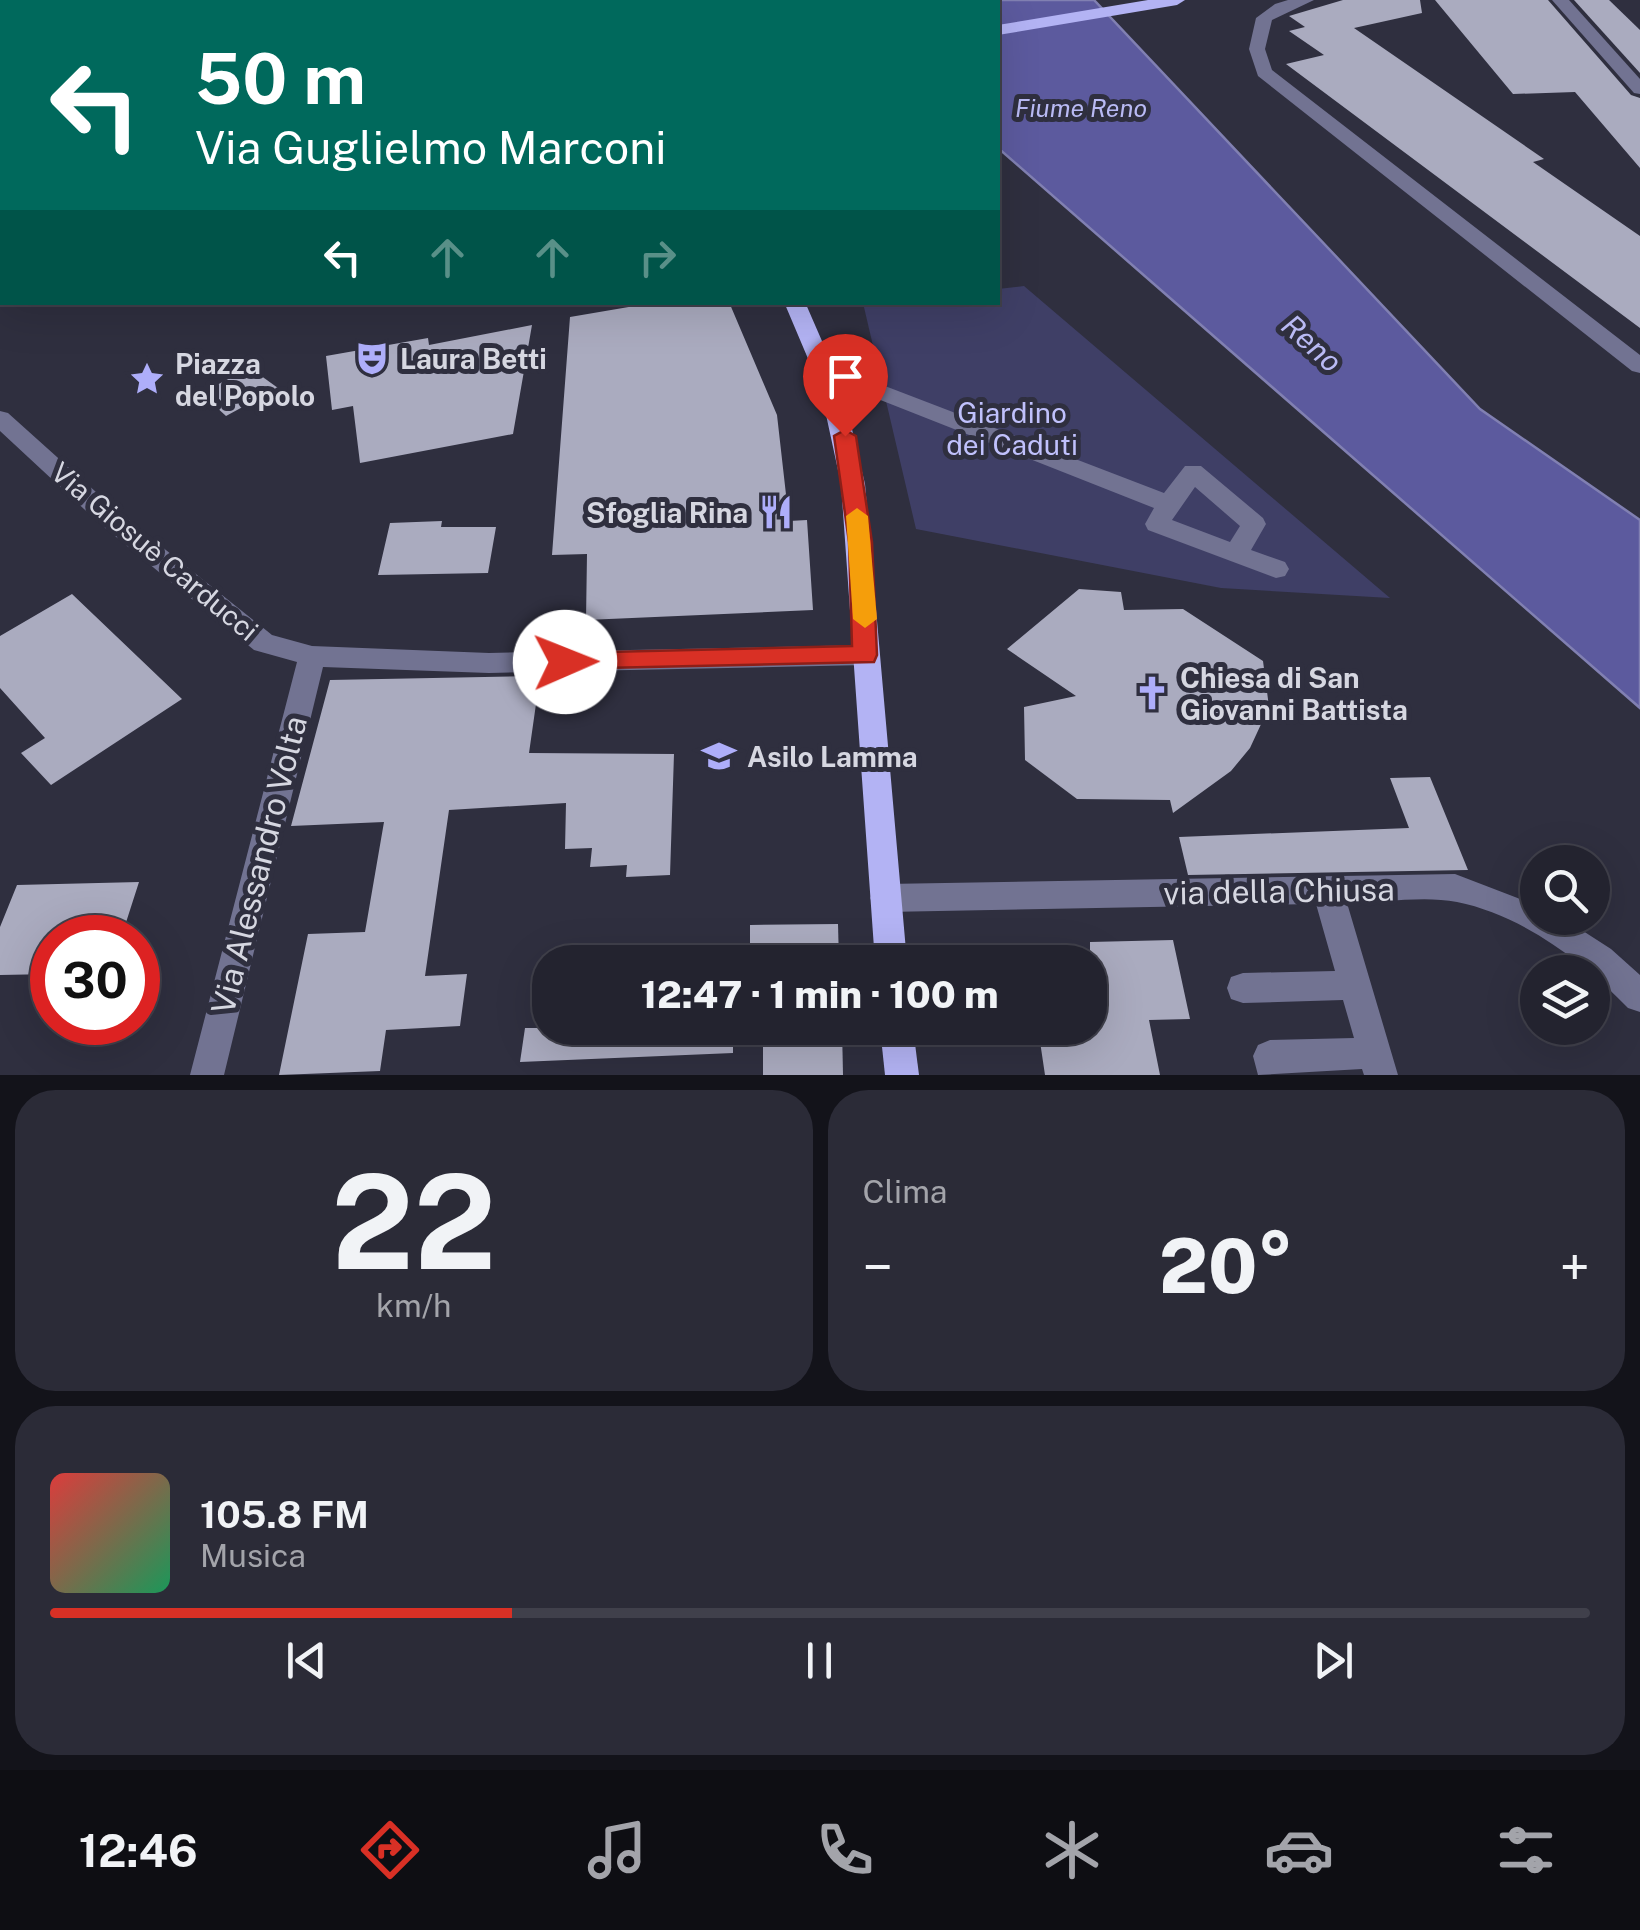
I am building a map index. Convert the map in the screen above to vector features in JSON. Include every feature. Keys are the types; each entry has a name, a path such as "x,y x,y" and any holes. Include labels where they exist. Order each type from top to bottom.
{"main road":[{"path":"1000,30 1177,0"},
{"path":"795,305 825,370 845,436 853,484 890,945"},
{"path":"899,1045 902,1075"}],"street":[{"path":"1306,0 1281,7 1264,18 1258,49 1264,72 1640,366"},
{"path":"1560,0 1640,88"},
{"path":"825,370 1170,504"},
{"name":"Via Giosuè Carducci","path":"0,418 107,516 263,643 312,656 490,663 865,655"},
{"path":"1236,554 1254,524 1193,472 1157,524 1236,554 1276,568"},
{"name":"Via Alessandro Volta","path":"207,1075 312,656"},
{"name":"via della Chiusa","path":"886,898 1455,888 1517,908 1570,937 1622,976 1640,997"},
{"path":"1275,1075 1270,1056 1378,1064 1327,889"},
{"path":"1243,988 1355,984"}],"green space":[{"name":"Giardino dei Caduti","path":"1024,286 1390,598 1221,588 916,529 863,305 1000,305 1000,289"}],"water":[{"name":"Fiume Reno","path":"1000,0 1094,0 1480,409 1640,520 1640,708 1000,150"}],"building":[{"path":"1343,0 1420,0 1422,13 1354,28 1544,159 1533,162 1640,236 1640,328 1286,64 1324,55 1289,31 1305,27 1289,16"},
{"path":"1435,0 1548,0 1631,95 1640,98 1640,168 1575,92 1513,94"},
{"path":"1574,0 1609,0 1640,30 1640,73"},
{"path":"640,305 730,305 777,415 789,521 807,520 813,610 586,620 587,554 552,555 570,317"},
{"path":"532,325 513,434 360,463 353,406 332,410 326,356 428,338 429,345"},
{"path":"250,368 278,388 226,416 201,393"},
{"path":"442,521 441,527 496,527 488,573 378,575 390,523"},
{"name":"Chiesa di San Giovanni Battista","path":"1079,589 1121,592 1124,610 1183,609 1263,661 1269,707 1250,748 1231,771 1173,813 1170,800 1077,799 1025,760 1024,707 1076,696 1007,649"},
{"path":"72,594 182,699 51,785 21,753 45,738 0,688 0,636"},
{"path":"540,676 529,753 674,754 670,875 626,877 627,865 590,867 592,848 565,849 566,803 449,810 425,976 467,974 460,1026 386,1030 380,1071 279,1075 308,934 365,932 384,822 291,826 330,680"},
{"path":"1430,777 1468,870 1188,875 1179,837 1409,828 1390,778"},
{"path":"139,882 128,915 30,915 30,974 0,975 0,927 17,885"},
{"path":"838,924 839,945 750,945 750,925"},
{"path":"1173,940 1190,1019 1149,1020 1160,1075 1045,1075 1041,1045 1107,1045 1107,945 1090,942"},
{"path":"525,1028 532,1028 532,1045 733,1045 733,1053 520,1062"},
{"path":"763,1045 842,1045 843,1075 763,1075"}],"slow traffic":[{"path":"857,516 865,619"}],"place":[{"name":"Laura Betti","path":"372,358"},
{"name":"Piazza del Popolo","path":"147,379"},
{"name":"Sfoglia Rina","path":"776,512"},
{"name":"Chiesa di San Giovanni Battista","path":"1152,693"},
{"name":"Asilo Lamma","path":"719,756"}],"route":[{"path":"565,662 865,655 860,542 845,436"}],"water label":[{"name":"Reno","path":"1312,343"}]}
